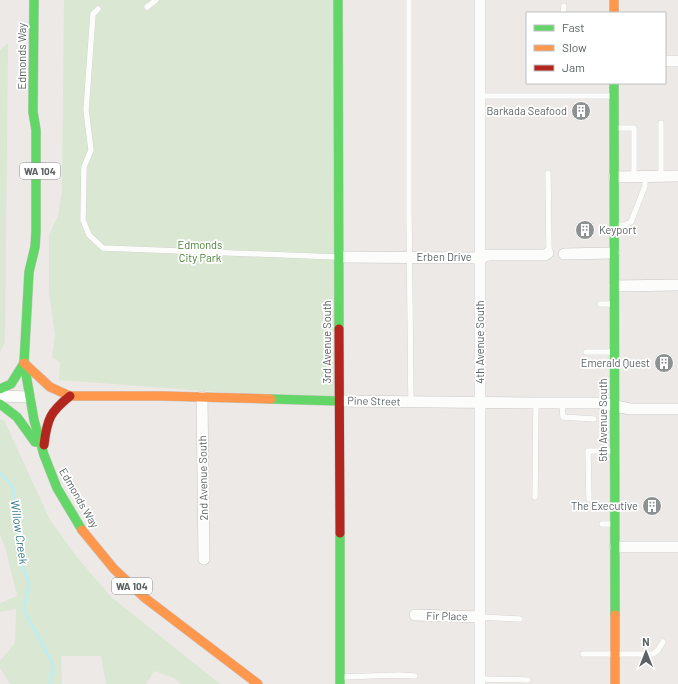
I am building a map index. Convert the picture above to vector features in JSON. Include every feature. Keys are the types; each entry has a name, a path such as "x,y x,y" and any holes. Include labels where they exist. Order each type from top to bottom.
{"main road":[{"name":"Edmonds Way","path":"34,0 33,112 36,130 36,232 35,247 29,272 24,363 29,397 44,455 57,488 80,528 114,569 145,598 258,684"},
{"name":"WA 104","path":"40,267 41,0"},
{"name":"3rd Avenue South","path":"338,0 340,681"},
{"path":"614,0 614,12"},
{"name":"5th Avenue South","path":"614,84 615,684"},
{"name":"Edmonds Way","path":"27,162 27,133 33,112"},
{"name":"Edmonds Way","path":"25,246 29,272"},
{"name":"WA 104","path":"26,340 37,295"},
{"path":"0,389 11,384 24,363 52,389 70,396 51,412 46,424 44,455"},
{"name":"Pine Street","path":"70,396 339,400"},
{"path":"0,404 18,416 44,455"}],"street":[{"name":"4th Avenue South","path":"480,0 480,681"},
{"path":"666,61 678,61"},
{"path":"614,177 678,176"},
{"name":"Erben Drive","path":"339,257 480,258 488,254 545,255 548,253"},
{"path":"564,254 614,253"},
{"path":"614,286 678,284"},
{"path":"0,396 29,397"},
{"name":"2nd Avenue South","path":"202,397 204,559"},
{"name":"Pine Street","path":"339,400 480,403 601,402 630,409 678,409"},
{"path":"615,546 678,547"},
{"name":"Fir Place","path":"415,615 480,617"}],"lane":[{"path":"147,7 156,0"},
{"path":"409,0 409,257 411,402"},
{"path":"563,12 564,6"},
{"path":"98,8 93,14 86,110 91,150 84,167 83,220 90,235 103,248 339,257"},
{"path":"480,96 614,96"},
{"path":"661,123 661,176"},
{"path":"614,128 634,128 634,176"},
{"path":"548,173 548,253"},
{"path":"614,225 631,222 645,186 645,176"},
{"path":"600,304 614,304"},
{"path":"586,352 614,352"},
{"path":"562,402 563,417 594,419"},
{"path":"535,498 536,403"},
{"path":"589,499 588,451 615,451"},
{"path":"602,524 615,524"},
{"path":"480,617 520,619"},
{"path":"583,654 653,654 658,650 663,642"},
{"path":"340,681 398,675 415,676"},
{"path":"480,681 528,680"}],"green space":[{"name":"Edmonds City Park","path":"64,0 338,0 339,401 59,380 60,362 52,357 55,335 49,293 49,235 58,216 62,191"},
{"path":"8,43 5,342 0,352 0,50"},
{"path":"0,419 4,420 50,520 76,556 111,597 220,684 181,684 174,678 154,671 146,684 106,684 101,656 61,656 62,684 10,684 0,668 0,661 15,643 16,609 0,612 0,603 17,596 6,550 0,534"}],"waterway":[{"name":"Willow Creek","path":"0,473 13,487 20,559 29,583 24,610 53,665 50,684"}],"traffic: fast":[{"path":"34,0 33,112 36,130 36,232 35,247 29,272 24,363 34,420 44,455 57,488 82,530"},
{"path":"338,0 339,329"},
{"path":"614,84 615,615"},
{"path":"0,389 11,384 24,363"},
{"path":"271,399 339,401"},
{"path":"0,404 17,417 35,442"},
{"path":"340,533 340,684"}],"traffic: slow":[{"path":"614,0 614,12"},
{"path":"24,363 50,387 70,396"},
{"path":"70,396 162,396 271,399"},
{"path":"82,530 114,569 145,598 258,684"},
{"path":"615,615 615,684"}],"traffic: jam":[{"path":"339,329 340,533"},
{"path":"44,445 48,422 58,407 70,396"}],"place":[{"name":"Barkada Seafood","path":"581,111"},
{"name":"Keyport","path":"585,230"},
{"name":"Emerald Quest","path":"664,363"},
{"name":"The Executive","path":"652,506"}]}
